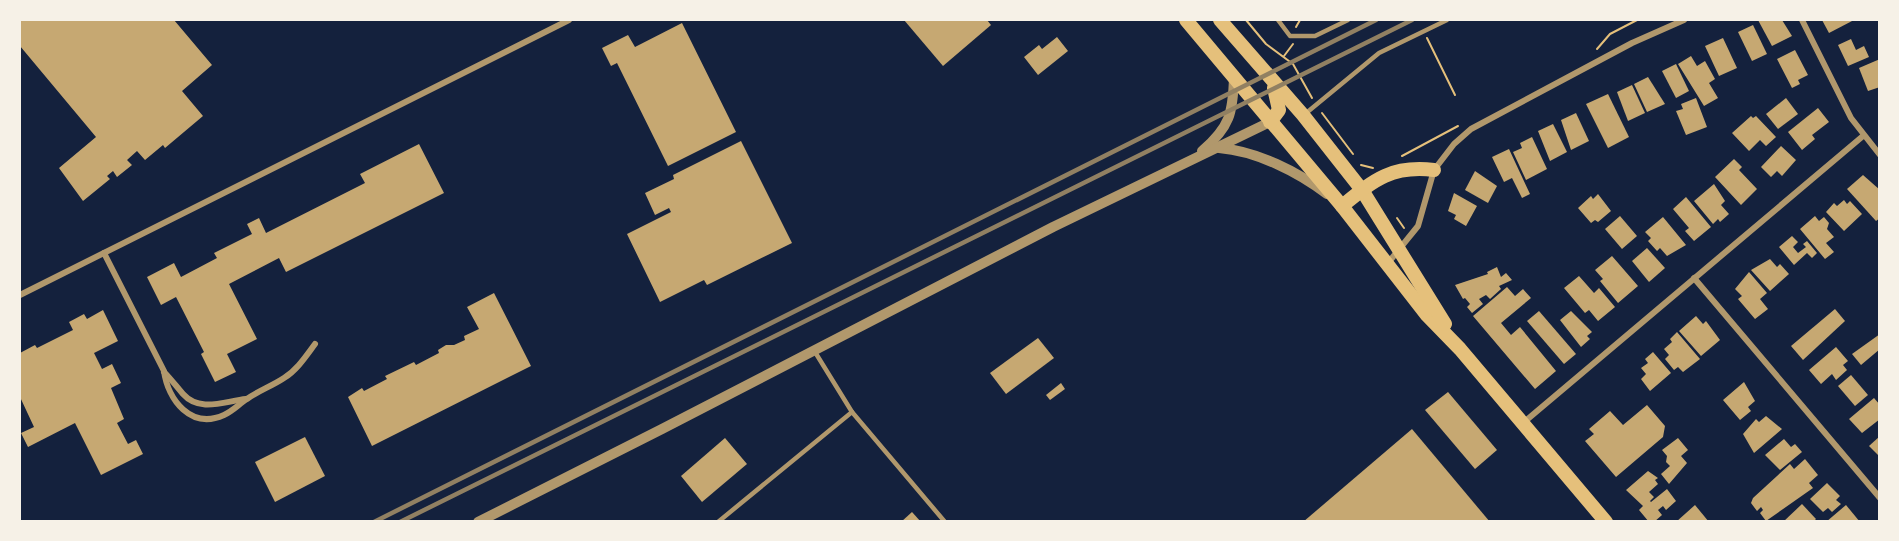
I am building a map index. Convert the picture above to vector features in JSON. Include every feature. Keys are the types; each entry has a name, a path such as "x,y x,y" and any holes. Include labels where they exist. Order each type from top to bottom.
{"main road":[{"path":"1186,20 1342,206 1426,314 1460,349 1606,522"},
{"path":"1220,20 1304,116 1362,190 1460,349"},
{"path":"1270,122 1279,110 1271,80"},
{"path":"1270,122 1283,117 1304,116"},
{"path":"1342,206 1362,190 1404,168 1434,170"}],"street":[{"path":"20,295 569,20"},
{"path":"1387,263 1418,226 1434,170 1462,136 1482,121 1632,43 1684,20"},
{"path":"1802,20 1851,118 1880,155"},
{"path":"1192,159 1221,134 1230,118 1234,77"},
{"path":"478,522 1053,227 1270,122"},
{"path":"1523,423 1863,136"},
{"path":"1218,148 1254,157 1291,171 1307,179 1342,206"},
{"path":"104,253 164,371 184,395 199,404 217,405 246,399"},
{"path":"1694,278 1880,498"},
{"path":"164,371 166,388 180,408 195,417 214,418 225,415 246,399 285,377 315,344"}],"lane":[{"path":"1278,20 1290,36 1315,36 1348,20"},
{"path":"1304,116 1379,53 1447,20"},
{"path":"813,349 829,379 852,412 945,522"},
{"path":"718,522 852,412"}],"path":[{"path":"1246,20 1266,44 1293,64 1298,75"},
{"path":"1623,26 1637,20"},
{"path":"1424,31 1455,95"}],"building":[{"path":"20,20 174,20 212,65 182,91 203,116 165,148 163,145 145,160 137,151 127,160 132,165 117,177 113,171 107,176 110,179 83,201 59,168 96,137 20,46"},
{"path":"904,20 987,20 991,25 943,66"},
{"path":"1758,20 1782,20 1792,36 1772,46"},
{"path":"1822,20 1854,20 1829,33"},
{"path":"682,23 736,132 668,166 617,63 611,66 602,48 628,35 635,47"},
{"path":"1753,25 1767,54 1752,61 1738,32"},
{"path":"1057,37 1068,51 1038,75 1024,57 1039,45 1042,49"},
{"path":"1723,38 1737,68 1719,76 1705,46"},
{"path":"1851,39 1856,50 1864,46 1869,57 1848,66 1838,45"},
{"path":"1795,50 1808,75 1798,80 1800,84 1792,88 1777,59"},
{"path":"1691,56 1697,66 1705,61 1715,79 1709,83 1718,98 1704,106 1678,64"},
{"path":"1880,59 1880,87 1868,91 1859,68"},
{"path":"1676,64 1689,91 1676,98 1662,71"},
{"path":"1648,77 1665,104 1647,112 1634,84"},
{"path":"1632,85 1645,113 1628,121 1617,92"},
{"path":"1608,94 1629,137 1608,148 1586,104"},
{"path":"1696,98 1707,127 1686,135 1676,111 1683,109 1681,104"},
{"path":"1786,98 1798,114 1778,129 1766,114"},
{"path":"1818,108 1829,122 1812,135 1815,139 1802,150 1788,132"},
{"path":"1576,113 1589,141 1571,150 1561,120"},
{"path":"1751,116 1753,118 1756,116 1776,137 1766,146 1760,140 1749,151 1732,133"},
{"path":"1553,124 1567,152 1550,161 1538,131"},
{"path":"1532,137 1547,169 1526,180 1513,152 1522,148 1520,143"},
{"path":"741,141 792,243 707,285 704,280 660,302 627,234 671,212 669,208 655,215 645,193 674,179 673,175"},
{"path":"419,144 444,193 286,272 279,258 229,284 257,339 227,354 236,372 215,382 201,354 204,352 176,297 161,305 147,277 174,263 181,277 217,258 214,253 252,234 247,224 259,218 266,233 365,183 360,174"},
{"path":"1781,146 1796,160 1782,176 1777,171 1771,177 1761,167"},
{"path":"1509,149 1530,194 1522,198 1512,178 1504,182 1492,157"},
{"path":"1734,159 1742,167 1739,170 1757,189 1741,205 1715,177"},
{"path":"1475,171 1497,186 1488,203 1465,190"},
{"path":"1863,175 1880,190 1880,218 1876,221 1847,189"},
{"path":"1714,184 1725,201 1721,205 1729,214 1720,222 1718,219 1713,224 1694,201"},
{"path":"1454,193 1477,206 1466,226 1454,219 1456,215 1448,211"},
{"path":"1598,194 1611,211 1598,222 1595,220 1591,223 1578,208 1591,196 1593,199"},
{"path":"1686,197 1711,227 1694,241 1685,231 1689,228 1673,209"},
{"path":"1844,200 1847,204 1850,201 1862,214 1844,231 1826,212 1834,203 1837,206"},
{"path":"1620,216 1637,236 1622,249 1605,229"},
{"path":"1815,216 1819,221 1824,217 1829,223 1827,229 1834,237 1826,243 1834,252 1825,259 1800,229"},
{"path":"1663,217 1686,245 1667,256 1660,248 1657,251 1648,241 1651,238 1645,232"},
{"path":"1792,236 1798,242 1793,247 1798,253 1806,247 1803,244 1807,241 1817,253 1812,258 1807,253 1794,265 1779,247"},
{"path":"1647,248 1665,268 1649,282 1632,261"},
{"path":"1612,256 1638,286 1618,303 1600,281 1603,279 1595,270"},
{"path":"1770,259 1777,267 1780,264 1789,274 1770,291 1751,270"},
{"path":"1497,267 1501,277 1506,273 1512,280 1499,286 1501,289 1490,299 1486,295 1479,299 1483,304 1472,313 1467,307 1470,304 1465,298 1463,299 1455,285 1488,274 1487,272"},
{"path":"1749,272 1767,293 1760,299 1768,309 1755,319 1738,299 1742,296 1735,289"},
{"path":"1579,276 1594,293 1599,288 1615,307 1598,321 1589,310 1585,313 1564,288"},
{"path":"1507,287 1515,296 1523,289 1531,298 1501,323 1511,335 1520,327 1556,371 1535,389 1473,316"},
{"path":"494,293 531,366 372,446 348,397 362,388 364,391 387,379 385,376 414,362 416,365 439,353 438,350 446,345 454,345 465,340 464,336 479,329 467,307"},
{"path":"1835,309 1845,321 1803,360 1791,346"},
{"path":"103,310 118,341 94,353 102,369 112,364 121,383 111,388 124,419 117,423 128,444 136,440 143,454 101,475 75,423 28,447 21,433 34,427 20,397 20,353 35,345 37,348 73,330 69,322 84,314 87,319"},
{"path":"1539,311 1576,354 1564,364 1527,321"},
{"path":"1571,311 1592,332 1587,336 1590,339 1581,347 1560,320"},
{"path":"1696,316 1703,324 1706,321 1720,340 1701,356 1679,331"},
{"path":"1677,332 1700,359 1683,372 1678,367 1674,370 1665,359 1669,355 1664,349 1672,342 1670,339"},
{"path":"1880,334 1880,349 1861,365 1852,354"},
{"path":"1038,338 1054,358 1006,394 990,373"},
{"path":"1836,347 1848,361 1843,365 1847,370 1836,380 1832,374 1821,384 1809,370"},
{"path":"1653,352 1671,373 1650,391 1641,379 1646,374 1641,368 1648,363 1645,359"},
{"path":"1851,375 1868,395 1855,406 1838,386"},
{"path":"1744,382 1755,401 1748,407 1751,411 1740,420 1723,400"},
{"path":"1061,383 1065,389 1050,400 1046,395"},
{"path":"1448,392 1497,450 1475,469 1425,410"},
{"path":"1874,398 1880,405 1880,419 1862,433 1849,419"},
{"path":"1647,405 1665,426 1663,437 1616,477 1585,441 1594,434 1589,429 1610,411 1623,425"},
{"path":"1766,416 1782,429 1754,453 1743,434 1756,419 1759,422"},
{"path":"1412,429 1490,522 1303,522"},
{"path":"1880,436 1880,457 1869,446"},
{"path":"305,437 325,476 275,502 255,462"},
{"path":"725,438 747,464 702,502 681,476"},
{"path":"1678,438 1688,450 1681,456 1687,463 1669,484 1661,474 1670,466 1662,450"},
{"path":"1784,439 1791,447 1795,444 1802,452 1780,470 1765,455"},
{"path":"1805,459 1818,475 1809,483 1813,488 1766,521 1760,513 1763,510 1761,507 1757,511 1751,503 1753,498 1790,464 1794,469"},
{"path":"1648,471 1658,478 1655,480 1658,484 1649,492 1654,497 1650,501 1667,489 1676,501 1666,510 1663,506 1658,510 1662,515 1654,522 1649,522 1639,510 1643,506 1626,490"},
{"path":"1827,483 1840,496 1836,500 1841,504 1832,512 1828,508 1823,512 1810,499"},
{"path":"1802,504 1816,519 1813,522 1783,522"},
{"path":"1695,505 1709,522 1676,522"},
{"path":"1846,505 1860,522 1826,522"},
{"path":"912,512 921,522 901,522"}],"railway":[{"path":"374,522 1376,20"},
{"path":"400,522 1412,20"}]}
